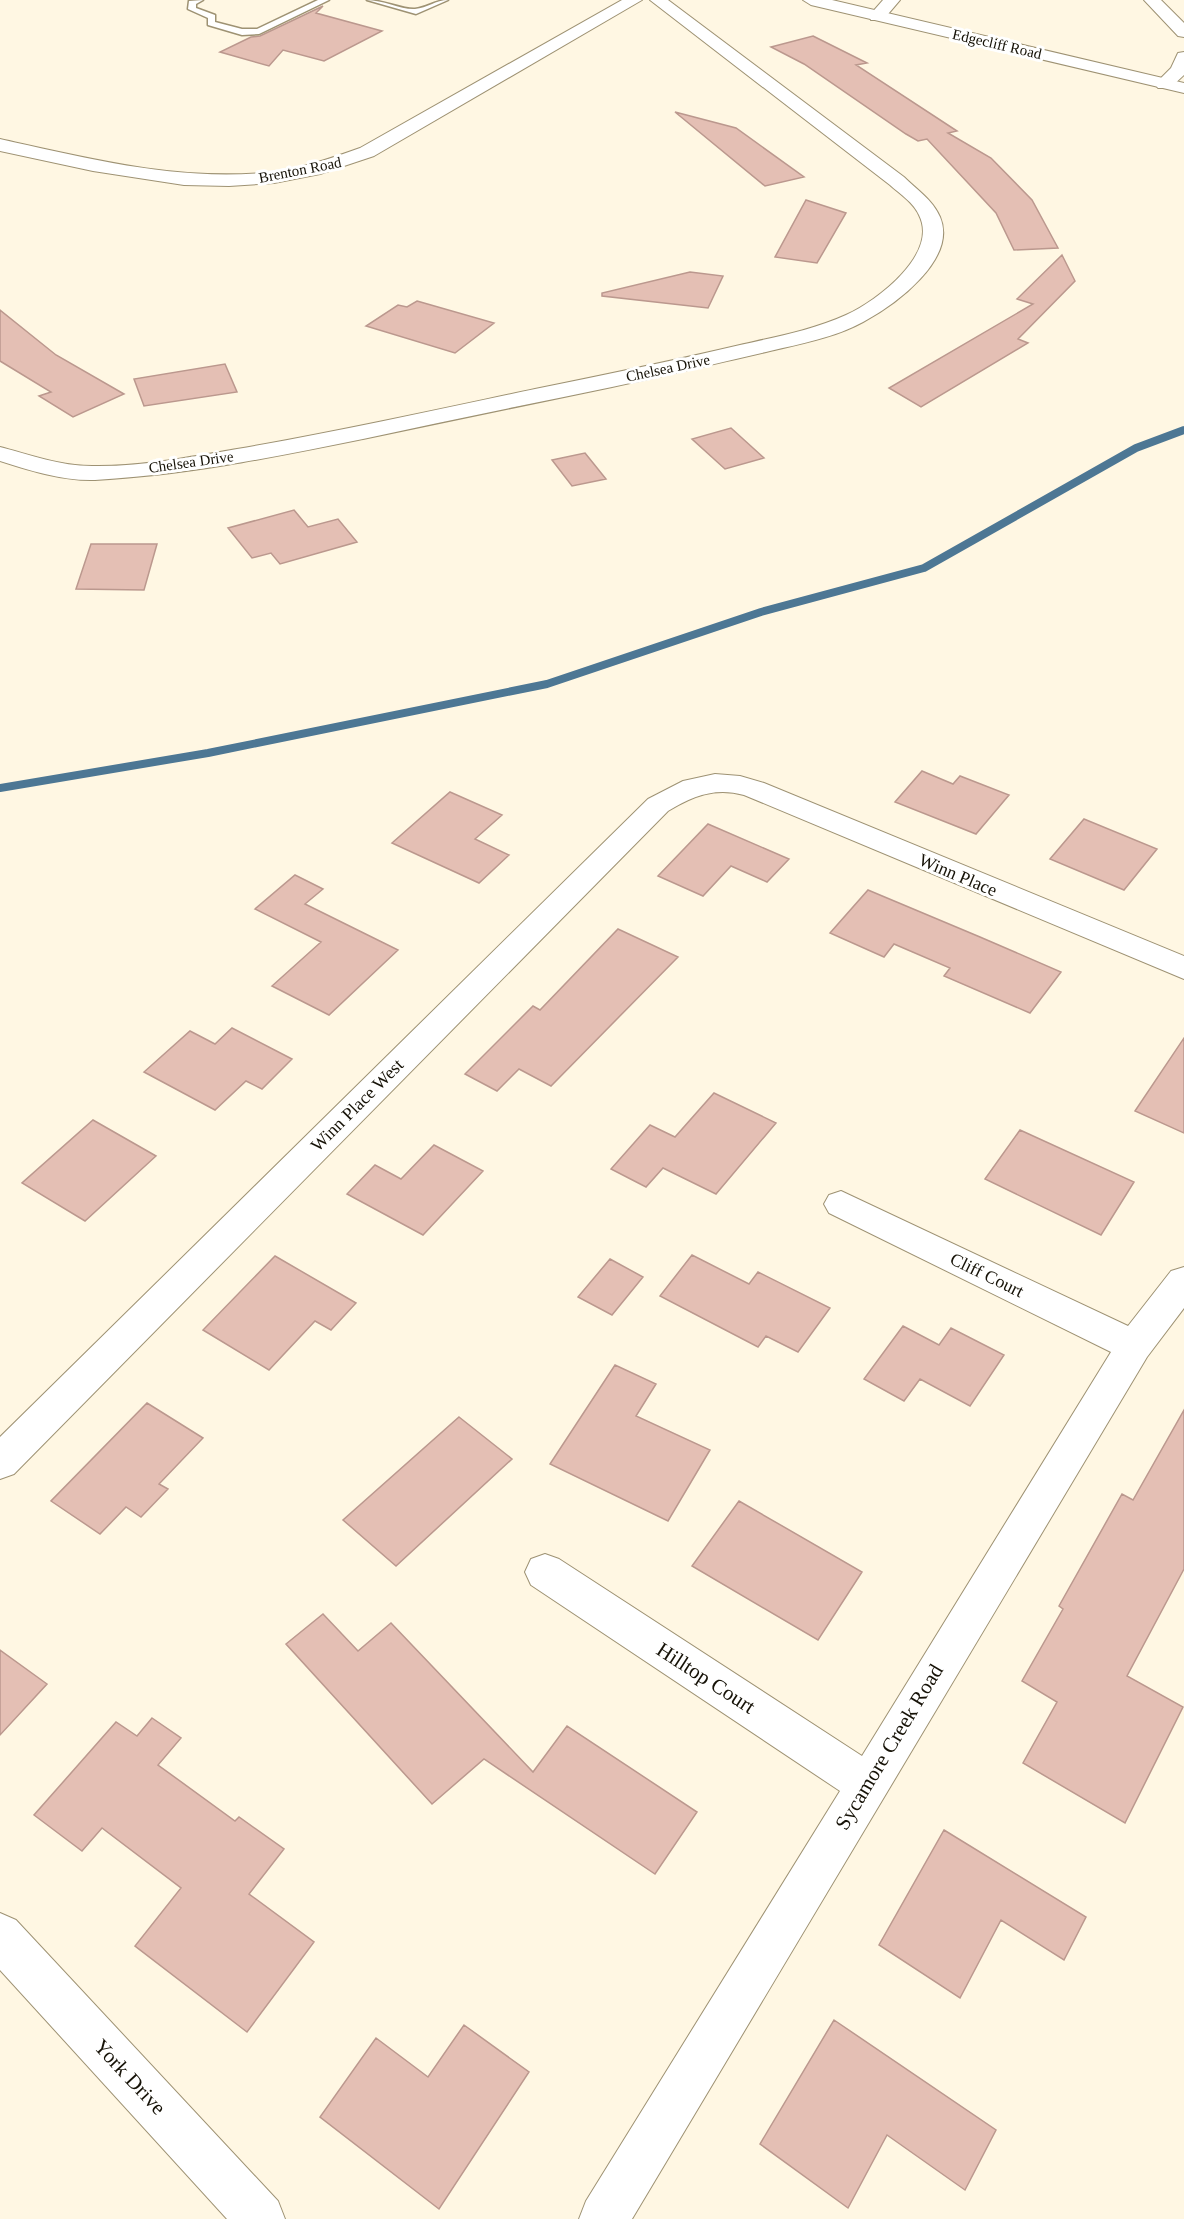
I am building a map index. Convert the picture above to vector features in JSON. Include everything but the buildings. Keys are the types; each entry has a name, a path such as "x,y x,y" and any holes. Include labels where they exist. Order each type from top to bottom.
{"street":[{"name":"Brenton Road","path":"0,145 133,174 176,180 230,181 319,168 367,152 634,0"},
{"name":"Chelsea Drive","path":"0,454 47,468 112,473 284,448 675,367 801,337 854,319 889,296 916,272 926,257 934,232 930,216 922,204 850,145 658,0"},
{"name":"Edgecliff Road","path":"811,0 1184,88"},
{"path":"877,16 892,0"},
{"path":"1152,0 1184,32"},
{"path":"1164,84 1179,70 1184,57"},
{"name":"Winn Place","path":"733,782 1184,968"},
{"name":"Winn Place West","path":"0,1462 658,804 699,783 733,782"},
{"name":"Cliff Court","path":"841,1204 1134,1346"},
{"name":"Sycamore Creek Road","path":"604,2219 1134,1346 1184,1281"},
{"name":"Hilltop Court","path":"545,1572 867,1784"},
{"name":"York Drive","path":"0,1936 260,2219"}],"lane":[{"path":"199,0 192,3 192,9 212,17 211,23 242,32 259,31 325,0"},
{"path":"371,0 416,12 444,0"}],"waterway":[{"path":"0,788 208,753 547,684 761,612 924,568 1136,448 1184,430"}]}
